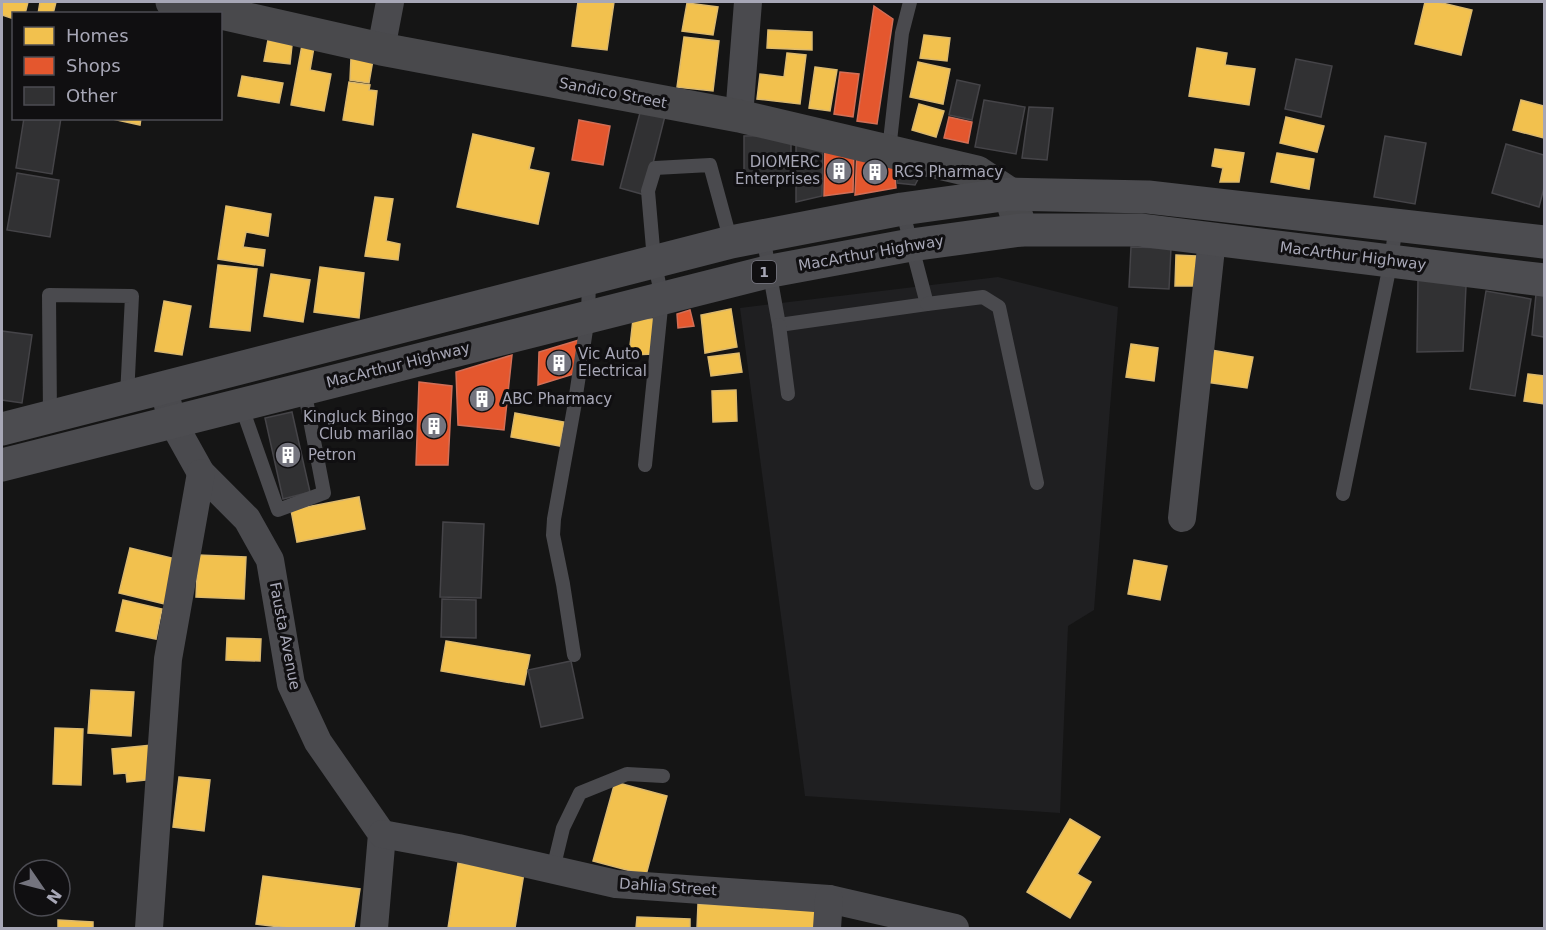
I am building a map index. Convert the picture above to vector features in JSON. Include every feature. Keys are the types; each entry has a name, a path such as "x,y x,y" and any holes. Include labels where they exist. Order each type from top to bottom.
{"highway":[{"path":"2,429 731,242 902,208 1010,194 1148,198 1545,242"},
{"name":"MacArthur Highway","path":"2,465 771,271 911,245 1021,230 1140,230 1545,280"}],"main road":[{"name":"Sandico Street","path":"172,2 222,7 381,49 739,116 889,150 977,172 1010,194"},
{"path":"1010,194 1021,230"}],"street":[{"path":"381,49 390,2"},
{"path":"739,116 748,2"},
{"path":"1182,518 1212,238"},
{"name":"Fausta Avenue","path":"164,388 172,422 201,473 247,519 270,560 291,684 318,742 382,834"},
{"path":"149,928 168,659 201,473"},
{"path":"374,928 382,834"},
{"name":"Dahlia Street","path":"382,834 458,848 616,884 829,899 955,928"},
{"path":"827,928 829,899"}],"lane":[{"path":"889,150 902,33 910,2"},
{"path":"645,465 662,298 654,260 648,191 655,168 710,165 731,242"},
{"path":"902,208 927,304"},
{"path":"1343,494 1391,260 1396,225"},
{"path":"763,236 771,271 788,394"},
{"path":"574,654 553,535 588,317 588,279"},
{"path":"50,417 49,295 132,296 127,398"},
{"path":"779,325 983,297 999,307 1037,483"},
{"path":"241,404 278,510 324,493 304,388"},
{"path":"553,870 563,828 580,793 627,774 663,776"}],"shaded area":[{"path":"998,277 1118,307 1094,610 1068,626 1060,813 805,796 740,308"}],"building: Homes":[{"path":"2,2 28,2 26,12 12,12 12,18 2,15"},
{"path":"40,2 56,2 54,12 38,12"},
{"path":"578,2 614,2 607,50 572,46"},
{"path":"1425,2 1438,2 1472,10 1461,55 1415,44"},
{"path":"687,3 718,7 713,35 682,31"},
{"path":"768,30 812,32 812,50 767,48"},
{"path":"924,35 950,38 947,61 920,58"},
{"path":"684,37 719,41 713,91 677,87"},
{"path":"268,40 292,45 290,64 264,61"},
{"path":"302,45 314,47 310,70 331,74 324,111 291,105"},
{"path":"1197,48 1227,53 1225,65 1255,69 1249,105 1189,96"},
{"path":"787,53 806,55 800,104 757,99 760,74 784,77"},
{"path":"351,58 373,60 369,83 350,80"},
{"path":"918,62 950,69 943,104 910,97"},
{"path":"815,67 837,70 830,111 809,108"},
{"path":"242,76 283,83 279,103 238,96"},
{"path":"349,82 370,85 369,90 377,91 373,125 343,120"},
{"path":"1521,100 1544,106 1544,138 1513,130"},
{"path":"919,104 944,111 936,137 912,130"},
{"path":"1286,117 1324,126 1317,152 1280,143"},
{"path":"117,120 141,120 140,125"},
{"path":"473,134 534,148 529,169 549,173 538,224 457,207"},
{"path":"1215,149 1244,153 1239,182 1220,182 1223,168 1212,166"},
{"path":"1277,153 1314,159 1309,189 1271,182"},
{"path":"375,197 393,199 386,241 400,244 398,260 365,256"},
{"path":"226,206 271,214 268,236 246,232 243,247 265,250 263,266 218,259"},
{"path":"1176,255 1196,256 1195,286 1175,286"},
{"path":"218,265 257,269 250,331 210,327"},
{"path":"320,267 364,273 359,318 314,312"},
{"path":"271,274 310,280 303,322 264,316"},
{"path":"164,301 191,306 182,355 155,351"},
{"path":"731,309 737,347 705,353 701,315"},
{"path":"633,319 657,319 654,354 629,355"},
{"path":"1131,344 1158,348 1154,381 1126,377"},
{"path":"1211,350 1253,357 1247,388 1206,382"},
{"path":"739,353 742,372 711,376 708,357"},
{"path":"1528,374 1544,376 1544,404 1524,401"},
{"path":"736,390 737,421 713,422 712,391"},
{"path":"515,413 564,422 560,446 511,437"},
{"path":"359,497 365,529 297,542 291,510"},
{"path":"130,548 180,560 169,605 119,593"},
{"path":"198,555 246,557 244,599 196,597"},
{"path":"1134,560 1167,566 1160,600 1128,594"},
{"path":"123,600 162,609 156,639 116,631"},
{"path":"227,638 261,639 260,661 226,660"},
{"path":"446,641 530,655 524,685 441,671"},
{"path":"91,690 134,692 131,736 88,733"},
{"path":"55,728 83,729 81,785 53,784"},
{"path":"152,745 155,779 127,782 126,773 114,774 112,749"},
{"path":"179,777 210,780 204,831 173,827"},
{"path":"615,782 667,796 646,875 593,861"},
{"path":"1070,819 1100,837 1077,874 1091,882 1070,918 1027,892"},
{"path":"458,863 524,873 515,928 448,928"},
{"path":"263,876 360,889 354,928 288,928 256,924"},
{"path":"698,904 816,909 815,928 697,928"},
{"path":"637,917 690,919 690,928 636,928"},
{"path":"58,920 93,922 93,928 58,928"}],"building: Shops":[{"path":"874,6 893,19 877,124 857,121"},
{"path":"840,72 859,74 853,117 834,114"},
{"path":"949,117 972,122 968,143 944,138"},
{"path":"579,120 610,126 603,165 572,160"},
{"name":"DIOMERC Enterprises","path":"825,144 854,150 853,192 824,196"},
{"name":"RCS Pharmacy","path":"857,150 893,156 896,188 855,195"},
{"path":"690,310 694,326 678,328 677,314"},
{"name":"Vic Auto Electrical","path":"582,339 577,373 538,385 539,352"},
{"name":"ABC Pharmacy","path":"512,355 504,430 458,425 456,372"},
{"name":"Kingluck Bingo Club marilao","path":"419,382 452,386 448,465 416,465"}],"building: Other":[{"path":"1296,59 1332,66 1321,117 1285,109"},
{"path":"957,80 980,85 972,120 949,115"},
{"path":"984,100 1025,107 1016,154 975,147"},
{"path":"1029,107 1053,108 1047,160 1022,158"},
{"path":"641,109 665,116 645,195 620,188"},
{"path":"24,120 61,120 52,174 16,168"},
{"path":"791,135 791,176 744,176 744,136"},
{"path":"1385,136 1426,143 1415,204 1374,197"},
{"path":"796,139 823,143 822,196 796,202"},
{"path":"1506,144 1544,155 1544,188 1539,207 1492,193"},
{"path":"898,157 927,162 915,185 897,183"},
{"path":"17,173 59,180 50,237 7,230"},
{"path":"1131,247 1171,248 1169,289 1129,287"},
{"path":"1418,278 1466,286 1463,351 1417,352"},
{"path":"1486,291 1531,299 1515,396 1470,389"},
{"path":"1536,294 1544,296 1544,337 1532,335"},
{"path":"2,331 32,335 22,403 2,400"},
{"name":"Petron","path":"292,412 310,492 283,499 265,418"},
{"path":"443,522 484,524 481,598 440,597"},
{"path":"442,599 476,600 476,638 441,637"},
{"path":"571,661 583,718 541,727 528,670"}],"place":[{"name":"DIOMERC Enterprises","path":"839,171"},
{"name":"RCS Pharmacy","path":"875,172"},
{"name":"Vic Auto Electrical","path":"559,363"},
{"name":"ABC Pharmacy","path":"482,399"},
{"name":"Kingluck Bingo Club marilao","path":"434,426"},
{"name":"Petron","path":"288,455"}]}
